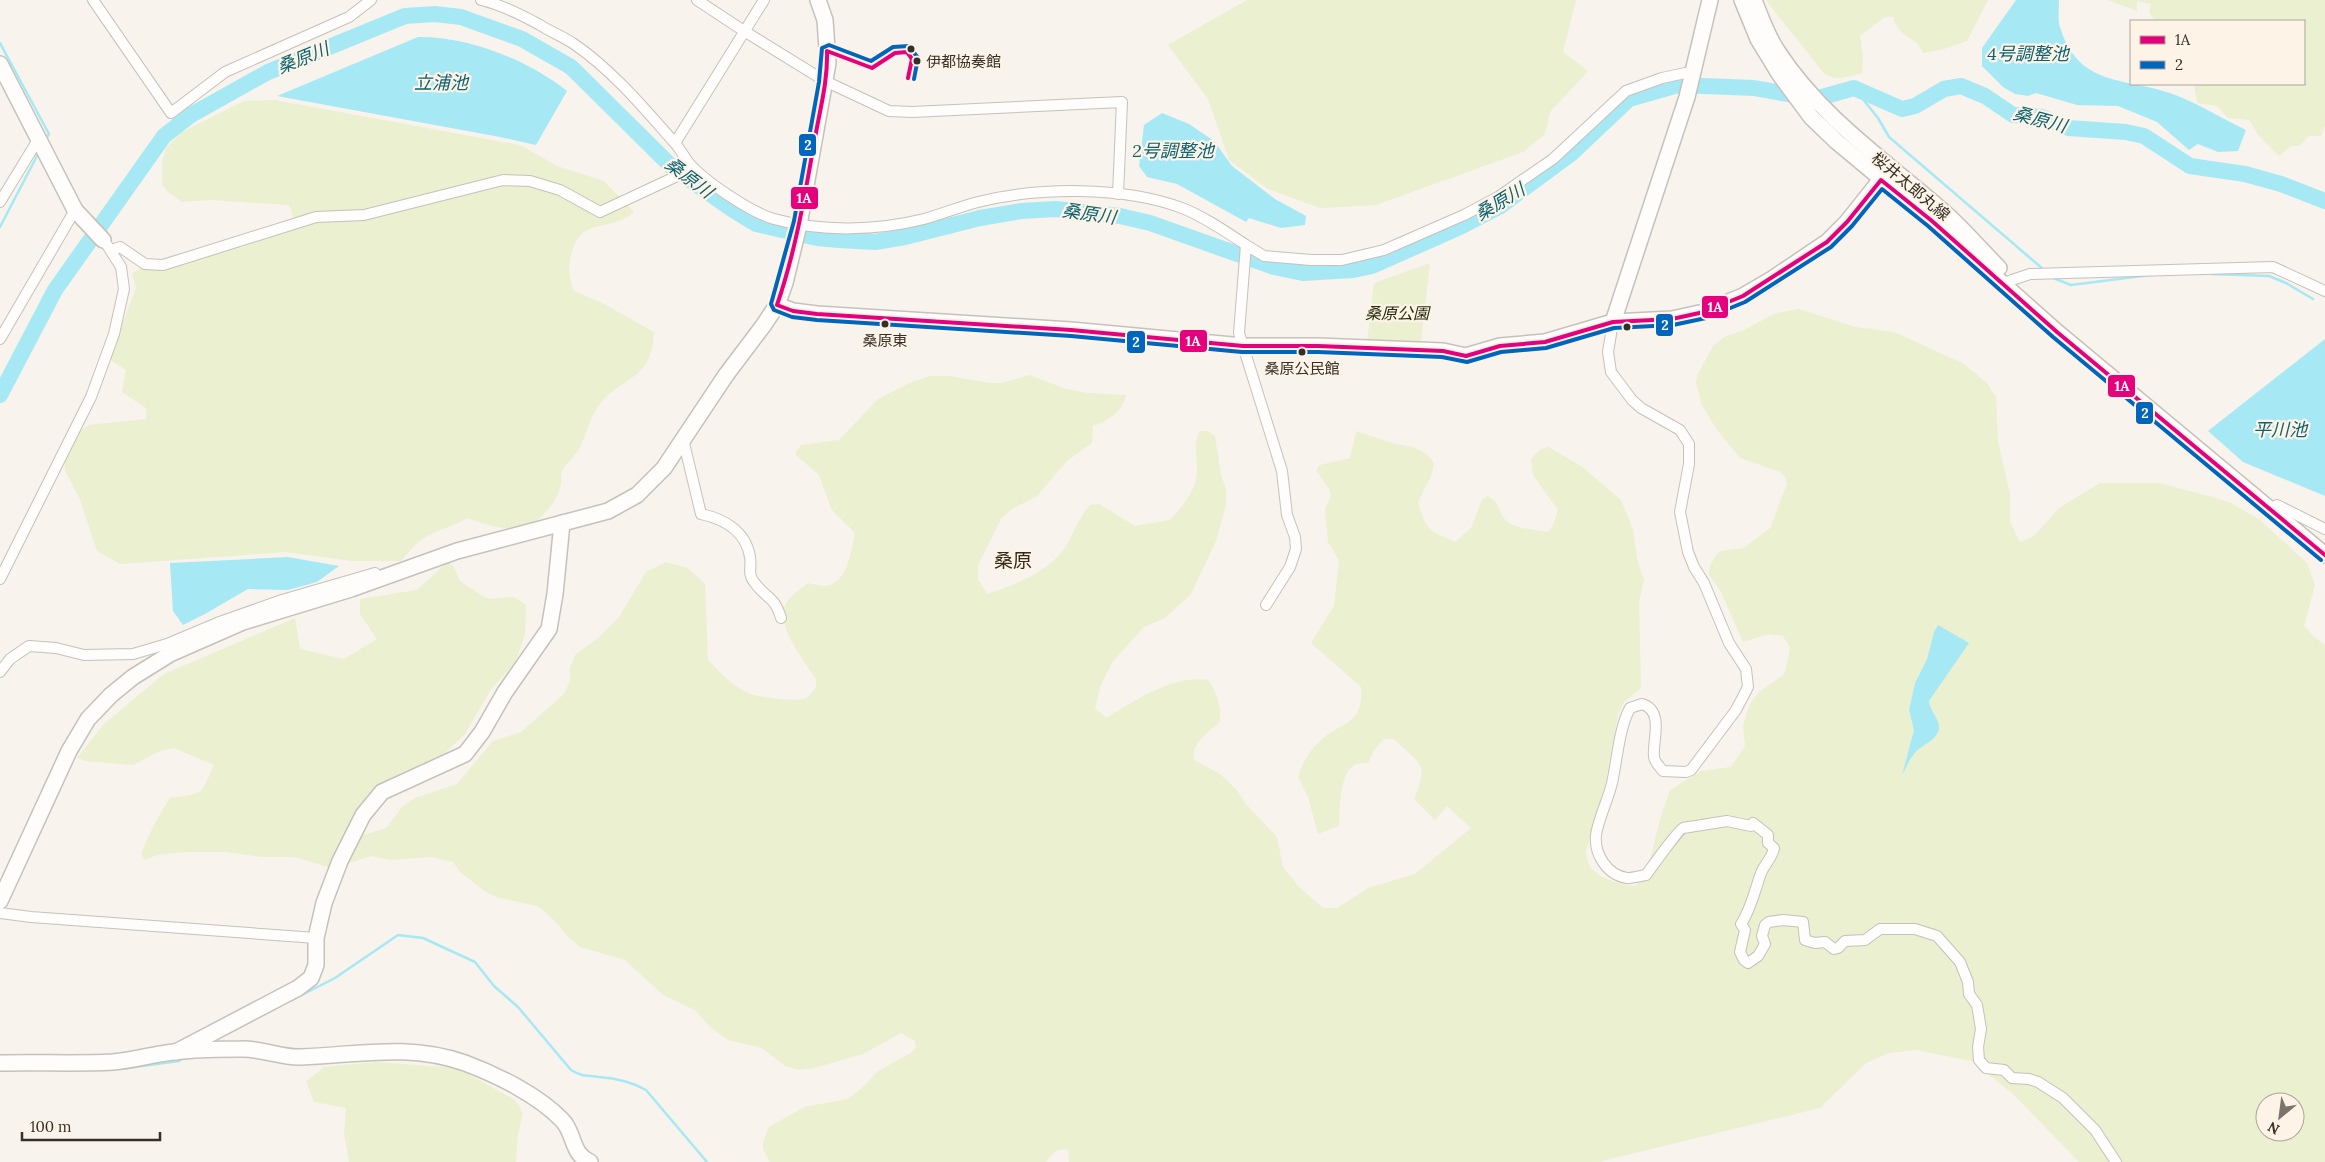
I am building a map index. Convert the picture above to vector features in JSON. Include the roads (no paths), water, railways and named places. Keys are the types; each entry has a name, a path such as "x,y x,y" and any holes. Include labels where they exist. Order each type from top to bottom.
{"street":[{"path":"93,0 171,113 226,72 349,17 367,1"},
{"path":"481,0 494,3 516,13 573,43 594,59 622,86 675,143 690,163 739,203 771,218 799,225 839,228 897,225 924,219 978,202 1083,190 1146,197 1183,208 1217,227 1245,248 1264,256 1311,260 1342,260 1384,250 1464,215 1498,197 1553,159 1626,91 1662,78 1685,73 1691,76"},
{"path":"697,0 825,81 876,106 898,112 1122,102 1118,194"},
{"path":"675,143 764,0"},
{"path":"0,901 68,751 88,719 111,695 133,677 170,654 242,622 351,589 433,559 562,522 608,511 637,495 664,468 726,375 764,326 777,305 795,246 828,63 825,20 818,0"},
{"path":"1710,0 1687,94 1613,322 1608,352 1611,372 1632,400 1640,408 1680,430 1689,444 1689,464 1680,512 1686,545 1694,567 1704,583 1728,643 1746,669 1748,687 1730,721 1691,770 1686,772 1663,771 1654,758 1656,733 1653,713 1650,708 1642,704 1636,704 1630,708 1624,723 1607,803 1596,835 1600,856 1606,866 1617,876 1630,878 1646,875 1670,845 1677,832 1682,828 1727,821 1751,826 1753,823 1769,836 1768,843 1774,848 1773,854 1760,875 1749,911 1741,924 1745,930 1740,952 1745,961 1748,962 1758,956 1765,947 1762,936 1764,926 1768,922 1783,920 1803,922 1805,940 1825,942 1834,949 1845,941 1865,940 1880,929 1915,929 1937,936 1960,962 1968,982 1970,994 1977,1005 1980,1023 1979,1060 1986,1068 2004,1070 2012,1078 2029,1078 2063,1098 2095,1130 2116,1162"},
{"name":"桜井太郎丸線","path":"1742,0 1758,39 1780,76 1810,116 1836,142 1886,174"},
{"name":"桜井太郎丸線","path":"1754,0 1764,27 1778,52 1798,78 1932,221 2006,281 2057,332 2325,555"},
{"path":"0,64 43,144 75,210 108,245 121,267 124,289 114,334 91,396 0,579"},
{"path":"0,202 43,144"},
{"path":"108,245 120,247 145,264 163,265 316,217 364,214 503,180 530,181 560,190 600,212 675,177 690,163"},
{"path":"777,305 793,311 818,314 1072,330 1243,346 1328,346 1443,352 1466,356 1500,346 1545,342 1613,322 1672,319 1704,312 1743,296 1827,242 1847,222 1886,174"},
{"path":"0,339 75,210"},
{"path":"1245,248 1239,333 1282,471 1287,514 1296,549 1290,567 1266,605"},
{"path":"2006,281 2030,274 2273,267 2325,291"},
{"path":"683,439 701,514 719,518 735,529 744,542 750,556 749,574 754,583 777,605 781,618"},
{"path":"2271,509 2277,505 2325,529"},
{"path":"180,1051 298,988 311,978 316,965 316,938 324,903 340,861 363,815 382,792 465,754 482,732 505,692 549,629 555,594 562,522"},
{"path":"0,672 10,658 30,646 56,648 84,655 133,654 167,644 217,623 282,600 421,558 433,559"},
{"path":"0,912 31,917 316,938"},
{"path":"0,1063 114,1062 180,1051 243,1049 299,1057 347,1052 368,1053 403,1050 428,1052 465,1063 530,1095 563,1121 572,1136 575,1150 590,1162"}],"water":[{"name":"4号調整池","path":"2016,0 2059,0 2060,27 2069,48 2079,61 2092,71 2105,77 2130,83 2130,85 2139,85 2170,93 2199,105 2246,130 2238,151 2218,152 2198,144 2189,150 2157,122 2118,106 2077,105 2036,93 2028,96 2015,94 2003,87 1982,66 1982,48"},
{"name":"立浦池","path":"418,37 457,41 497,52 534,69 567,91 536,145 277,96"},
{"name":"2号調整池","path":"1162,113 1189,124 1214,141 1232,166 1275,199 1306,216 1305,225 1281,228 1249,218 1246,222 1177,184 1147,177 1139,166 1144,125"},
{"name":"平川池","path":"2325,339 2325,496 2243,462 2208,431"},
{"path":"288,557 339,566 317,582 288,590 248,589 183,625 173,611 170,563"},
{"path":"1938,625 1969,643 1929,701 1939,726 1936,735 1914,754 1902,775 1914,730 1909,710 1915,683 1927,659 1934,632"}],"waterway":[{"name":"桑原川","path":"0,395 55,290 164,136 191,115 268,72 405,16 435,14 461,17 522,39 571,67 674,169 733,210 756,224 817,238 875,242 905,237 980,218 1021,211 1056,209 1120,216 1150,223 1274,267 1303,273 1353,270 1372,266 1460,227 1499,207 1572,153 1629,99 1678,85 1754,88 1815,99 1854,88 1902,109 1915,106 1944,89 1961,86 1985,96 2013,115 2042,117 2068,128 2126,132 2144,136 2190,166 2245,174 2281,184 2325,201"},
{"path":"0,43 49,134 45,141"},
{"path":"1854,88 1878,118 1889,137 2043,269"},
{"path":"0,227 39,152"},
{"path":"2211,274 2269,276 2286,283 2313,299"},
{"path":"2053,278 2071,285 2150,275"},
{"path":"292,1000 335,978 398,935 423,938 475,962 494,986 518,1007 571,1070 582,1075 623,1081 646,1090 707,1162"},
{"path":"120,1069 179,1061 183,1058"}],"place":[{"name":"伊都協奏館","path":"917,61"},
{"name":"桑原東","path":"885,324"},
{"name":"桑原公民館","path":"1302,352"}],"district":[{"name":"桑原","path":"1013,560"}],"park label":[{"name":"桑原公園","path":"1397,313"}]}
